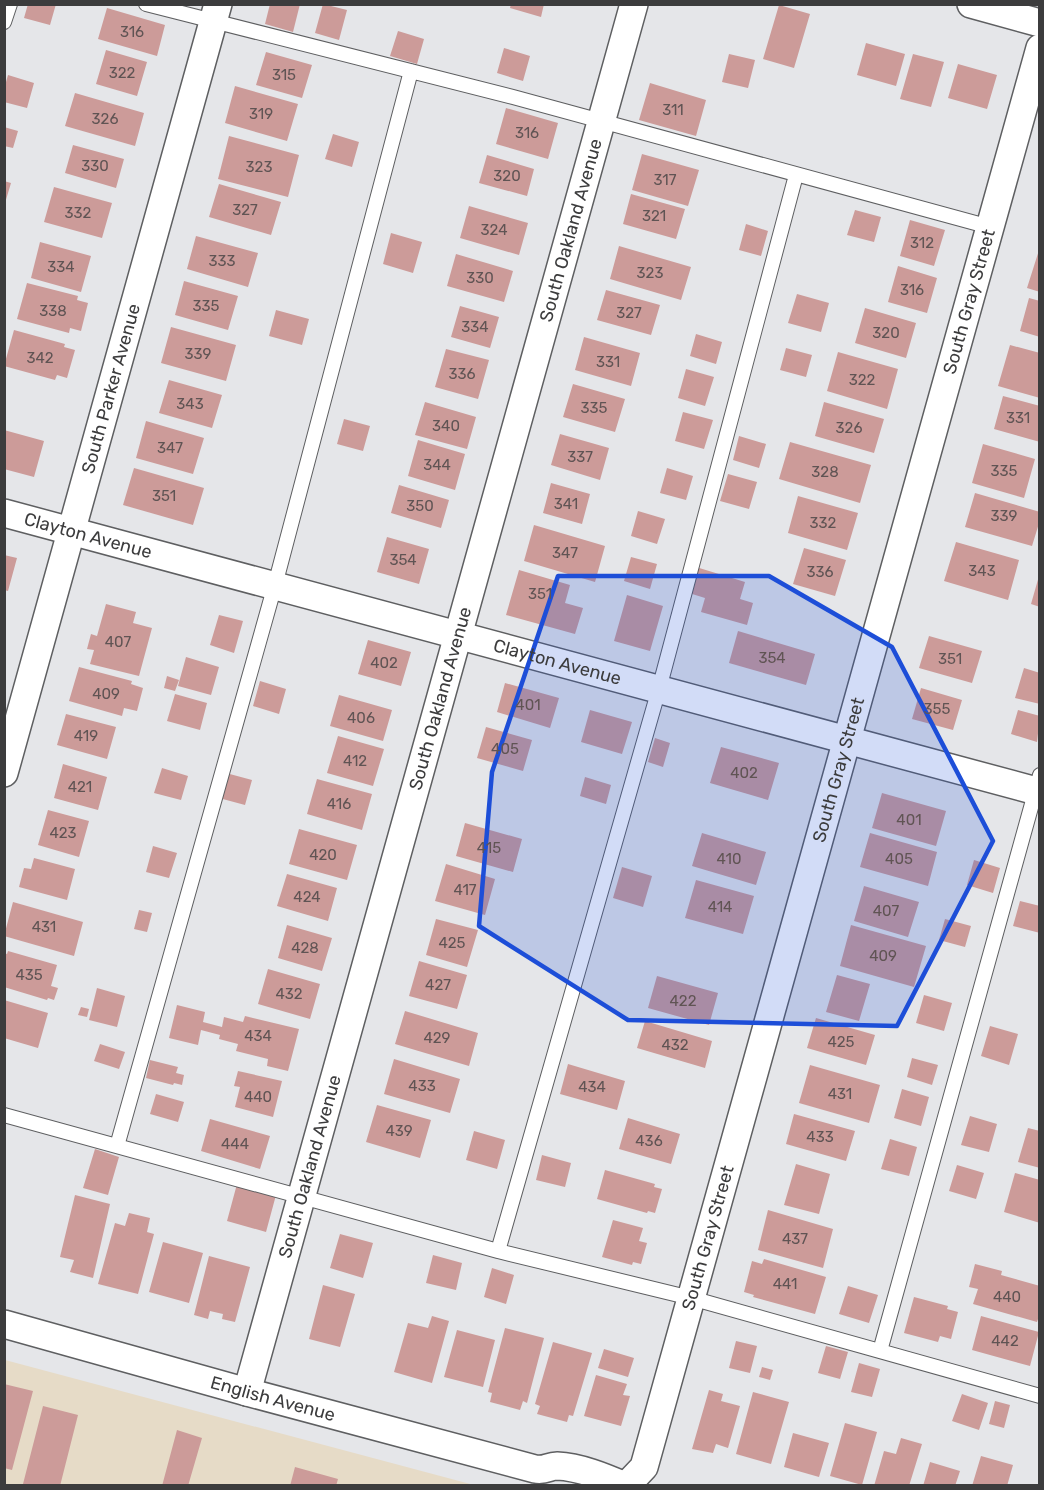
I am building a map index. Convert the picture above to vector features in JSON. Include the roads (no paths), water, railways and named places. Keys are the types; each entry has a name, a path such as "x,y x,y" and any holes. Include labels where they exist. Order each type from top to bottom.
{"street":[{"name":"South Oakland Avenue","path":"247,1392 634,4"},
{"path":"971,4 1040,23"},
{"name":"South Parker Avenue","path":"4,773 216,14"},
{"name":"South Gray Street","path":"626,1485 644,1467 1040,48"},
{"name":"Clayton Avenue","path":"4,513 847,740 1038,786"},
{"name":"English Avenue","path":"4,1324 553,1478 555,1466 594,1473 626,1485"}],"lane":[{"path":"4,22 9,4"},
{"path":"146,4 216,14 411,72 513,97 990,227"},
{"path":"117,1146 274,585 411,72"},
{"path":"498,1251 659,689 796,175"},
{"path":"880,1351 1038,786"},
{"path":"4,1115 498,1251 691,1298 1040,1396"}]}
